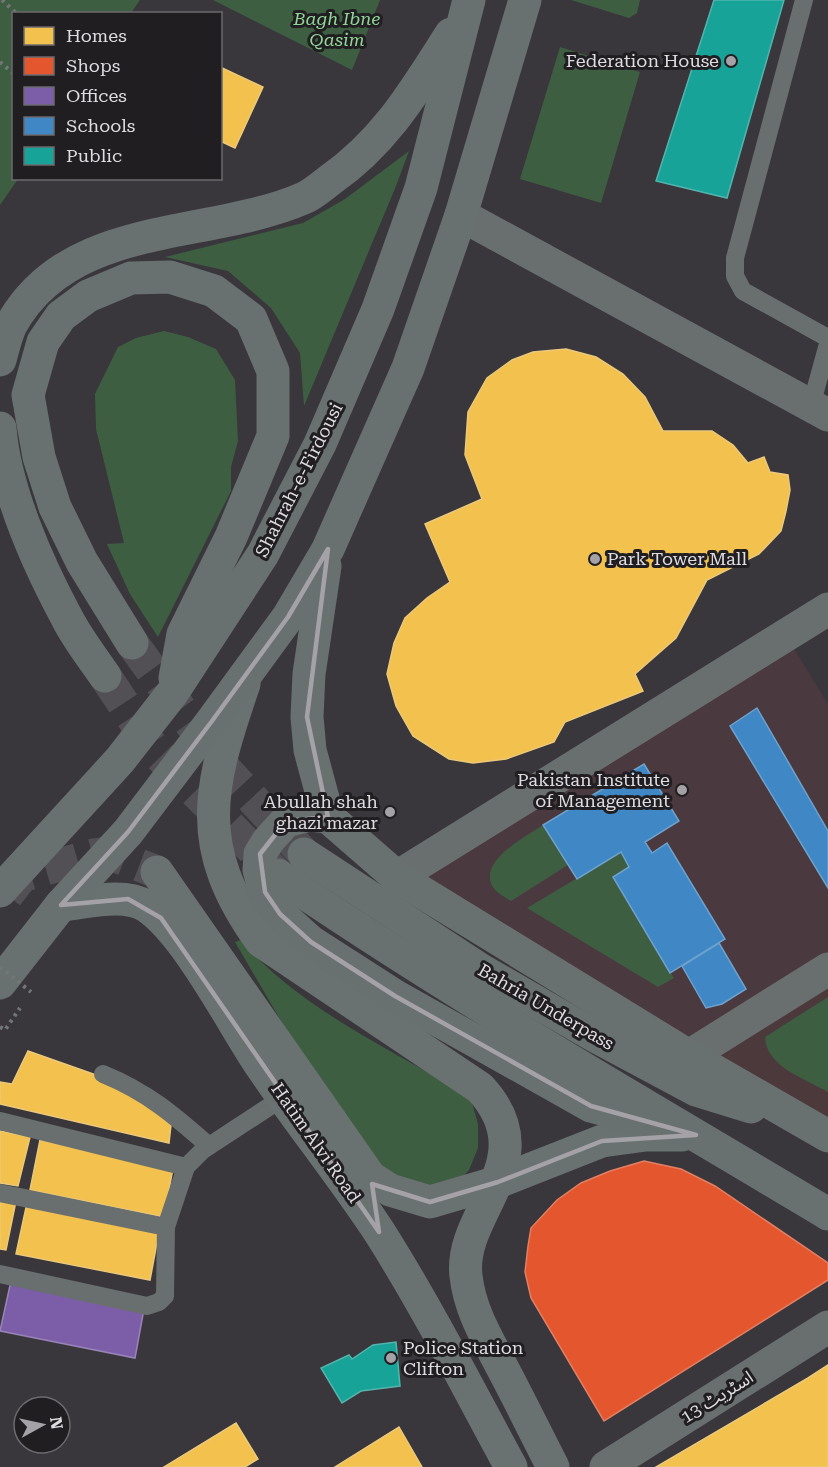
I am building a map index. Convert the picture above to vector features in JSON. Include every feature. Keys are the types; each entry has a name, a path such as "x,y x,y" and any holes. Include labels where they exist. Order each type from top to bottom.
{"main road":[{"path":"0,983 61,905 128,832 212,721 288,617 328,549 408,368 461,215 525,0"},
{"path":"0,360 10,326 36,290 71,265 106,246 246,215 304,198 359,160 405,106 468,4"},
{"name":"Shahrah-e-Firdousi","path":"0,891 120,760 173,692 263,554 320,444 378,309 421,188 468,4"},
{"path":"132,643 82,562 55,507 39,457 28,395 43,342 61,316 88,296 131,278 170,277 214,291 251,319 273,370 273,436 231,537 183,634 173,692"},
{"path":"0,428 18,503 39,559 68,620 105,676"},
{"path":"328,549 309,674 307,717 310,750 328,817"},
{"path":"696,1135 591,1106 395,996 311,942 280,914 266,892 259,870 260,854 268,841 286,821 310,815 328,817 398,877 689,1056 817,1130"},
{"name":"Bahria Underpass","path":"304,854 481,970 595,1036 696,1090 817,1130"},
{"name":"Bahria Underpass","path":"278,875 359,930 517,1029 828,1214"}],"street":[{"path":"461,215 819,410"},
{"path":"398,877 828,609"},
{"path":"248,670 217,772 212,823 223,870 242,914 261,941 480,1088 492,1101 502,1125 504,1152 498,1182 469,1245 465,1274 473,1313 553,1467"},
{"path":"158,872 370,1177 390,1190 430,1202 498,1182 602,1142 646,1135 696,1135"},
{"name":"Hatim Alvi Road","path":"61,905 128,899 143,904 161,918 379,1232 431,1318 511,1467"},
{"path":"689,1056 828,969"},
{"path":"370,1177 379,1232"},
{"name":"اسٹریٹ 13","path":"606,1467 828,1326"}],"lane":[{"path":"804,0 735,258 735,276 743,291 828,338"},
{"path":"819,410 828,344"},
{"path":"103,1074 136,1087 166,1108 209,1146"},
{"path":"0,1274 147,1306 159,1302 165,1296 166,1227 186,1167 209,1146 284,1097"},
{"path":"0,1121 186,1167"},
{"path":"0,1193 166,1227"}],"path":[{"path":"2,0 15,12"},
{"path":"0,62 12,72"},
{"path":"0,967 31,992"},
{"path":"0,1027 5,1030"}],"highlighted area":[{"path":"328,549 307,717 328,817 286,821 260,854 265,892 280,914 311,942 395,996 591,1106 696,1135 602,1141 498,1182 430,1202 372,1184 379,1232 161,918 128,899 61,905 128,832 212,721 288,617"}],"shaded area":[{"name":"Pakistan Institute of Management","path":"785,634 828,704 828,971 692,1060 397,877"},
{"path":"828,971 828,1137 692,1060"}],"green space":[{"path":"0,0 140,0 132,12 12,12 12,180 17,180 0,205"},
{"name":"Bagh Ibne Qasim","path":"213,0 380,0 352,70"},
{"path":"571,0 640,0 637,13 629,18"},
{"path":"560,47 640,72 601,203 520,179"},
{"path":"409,151 304,406 300,353 271,308 228,271 165,257 303,223 345,199"},
{"path":"164,331 188,337 216,349 235,380 238,441 231,467 231,491 158,637 130,594 107,544 124,543 96,429 95,394 118,347 136,338"},
{"path":"543,825 568,865 511,901 495,890 490,880 491,870 496,860 515,843"},
{"path":"621,852 629,867 613,877 674,978 658,987 527,908"},
{"path":"241,940 288,985 315,1005 460,1091 472,1103 478,1124 478,1148 469,1170 455,1185 435,1193 382,1177 305,1062 235,942"},
{"path":"828,997 828,1092 780,1064 767,1047 765,1037"}],"building: Homes":[{"path":"222,68 263,87 235,148 222,142"},
{"name":"Park Tower Mall","path":"566,349 596,357 623,374 645,397 663,431 712,431 733,445 748,463 764,457 770,472 788,475 790,490 781,531 759,554 707,580 676,638 635,674 643,691 565,722 554,742 506,759 473,763 449,759 413,736 396,706 387,674 394,643 405,618 427,598 450,582 425,524 482,499 465,455 468,412 487,378 512,360 533,352"},
{"path":"28,1051 130,1087 171,1125 169,1143 0,1104 0,1082 12,1084"},
{"path":"0,1131 30,1137 18,1186 0,1183"},
{"path":"40,1140 173,1168 164,1217 30,1190"},
{"path":"0,1198 16,1201 6,1250 0,1249"},
{"path":"27,1203 159,1232 150,1280 16,1254"},
{"path":"828,1365 828,1467 656,1467 808,1378"},
{"path":"236,1423 258,1459 245,1467 164,1467"},
{"path":"399,1427 422,1467 335,1467"}],"building: Shops":[{"path":"644,1161 681,1169 715,1186 828,1263 828,1280 604,1421 531,1298 525,1272 528,1246 531,1228 557,1200 581,1183"}],"building: Offices":[{"path":"11,1281 144,1309 135,1358 0,1331"}],"building: Schools":[{"path":"757,708 828,831 828,888 730,726"},
{"path":"644,764 679,821 645,842 652,853 667,843 725,939 670,973 613,877 629,867 621,852 577,879 543,825"},
{"path":"719,943 746,989 722,1004 706,1008 682,966"}],"building: Public":[{"name":"Federation House","path":"714,0 784,0 727,198 656,181"},
{"path":"396,1342 400,1386 361,1391 342,1403 321,1368 349,1355 352,1359 373,1345"}],"tunnel":[{"path":"132,643 222,766 304,854"},
{"path":"105,676 154,750 278,875"},
{"path":"7,895 22,876 93,855 108,853 157,872"}],"place":[{"name":"Federation House","path":"731,61"},
{"name":"Park Tower Mall","path":"595,559"},
{"name":"Pakistan Institute of Management","path":"682,790"},
{"name":"Abullah shah ghazi mazar","path":"390,812"},
{"name":"Police Station Clifton","path":"391,1358"}]}
